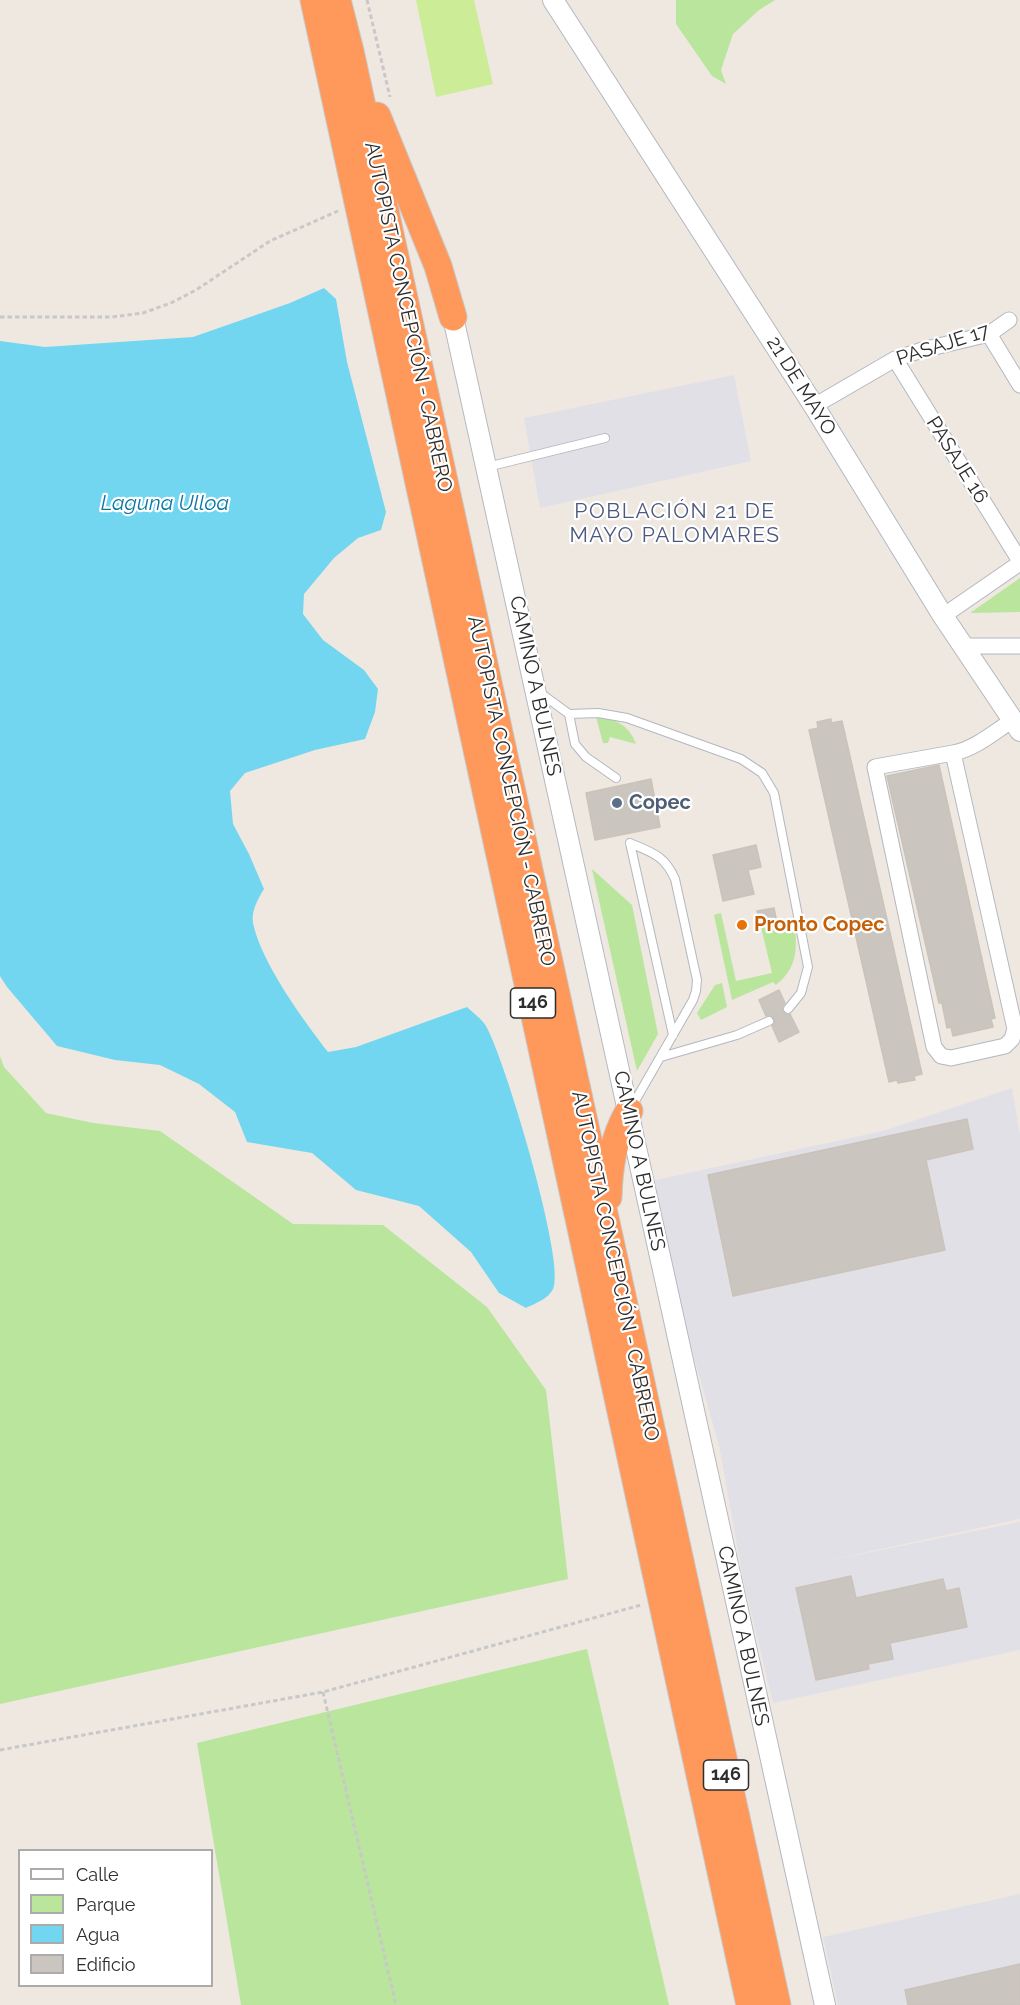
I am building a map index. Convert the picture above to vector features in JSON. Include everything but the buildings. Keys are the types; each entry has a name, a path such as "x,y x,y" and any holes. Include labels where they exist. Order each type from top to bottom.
{"highway":[{"name":"AUTOPISTA CONCEPCIÓN - CABRERO","path":"314,0 750,2005"},
{"name":"AUTOPISTA CONCEPCIÓN - CABRERO","path":"337,0 777,2005"},
{"path":"350,51 438,266 453,317"},
{"path":"606,1228 612,1155 620,1127 628,1112"}],"street":[{"name":"21 DE MAYO","path":"553,0 814,406 943,616 1016,725"},
{"name":"CAMINO A BULNES","path":"453,317 825,2005"},
{"name":"PASAJE 17","path":"814,406 895,359 989,334 1009,320"},
{"path":"989,334 1020,385"},
{"name":"PASAJE 16","path":"895,359 1020,562"},
{"path":"943,616 1020,562"},
{"path":"964,646 1020,646"},
{"path":"953,753 1015,1029 1012,1039 1005,1046 951,1058 941,1056 934,1047 875,767 953,753 1016,725"}],"lane":[{"path":"487,467 605,438"},
{"path":"536,690 569,714 598,713 627,718 741,759 756,767 770,782 808,967 801,993 788,1009"},
{"path":"569,714 575,744 586,757 616,778"},
{"path":"628,1112 673,1036 696,991 697,980 675,879 660,856 630,843 673,1036"},
{"path":"661,1057 738,1035 769,1021"}],"path":[{"path":"0,317 112,317 143,313 171,303 196,290 270,241 359,202"},
{"path":"0,1750 322,1692 663,1599"},
{"path":"322,1692 396,2005"}],"shaded area":[{"path":"734,375 751,461 540,508 524,418"},
{"path":"1012,1088 1020,1135 1020,1519 821,1562 1020,1522 1020,1650 773,1703 743,1579 719,1445 682,1316 651,1181 883,1131"},
{"path":"1020,1894 1020,2005 838,2005 823,1937"}],"green space":[{"path":"416,0 474,0 493,84 436,97"},
{"path":"676,0 775,0 759,10 733,34 721,70 726,84 712,76 676,24"},
{"path":"1020,578 1020,612 970,613"},
{"path":"596,717 621,724 630,732 636,744 610,737 608,743 603,743"},
{"path":"592,869 632,905 658,1034 637,1071"},
{"path":"721,913 736,981 772,973 761,927 793,918 796,946 793,963 784,978 776,985 773,982 732,1000 714,915"},
{"path":"722,983 727,1007 701,1020 697,1013 715,985"},
{"path":"0,1056 4,1067 46,1113 93,1123 160,1131 293,1224 383,1225 487,1307 546,1390 568,1579 0,1704"},
{"path":"587,1649 669,2005 241,2005 197,1743"}],"water":[{"name":"Laguna Ulloa","path":"324,288 336,299 347,362 386,512 381,530 358,538 334,558 304,594 303,614 323,640 364,670 378,689 375,712 365,739 315,750 245,773 230,791 233,824 264,889 253,914 257,938 284,990 328,1052 356,1047 467,1007 486,1026 506,1076 518,1115 550,1236 554,1286 543,1300 526,1308 499,1293 471,1252 419,1206 356,1190 312,1153 247,1142 235,1112 199,1084 160,1065 115,1060 57,1046 0,976 0,341 45,347 193,337 290,303"}],"place":[{"name":"Copec","path":"617,803"},
{"name":"Pronto Copec","path":"742,925"}],"district":[{"name":"POBLACIÓN 21 DE MAYO PALOMARES","path":"675,524"}]}
